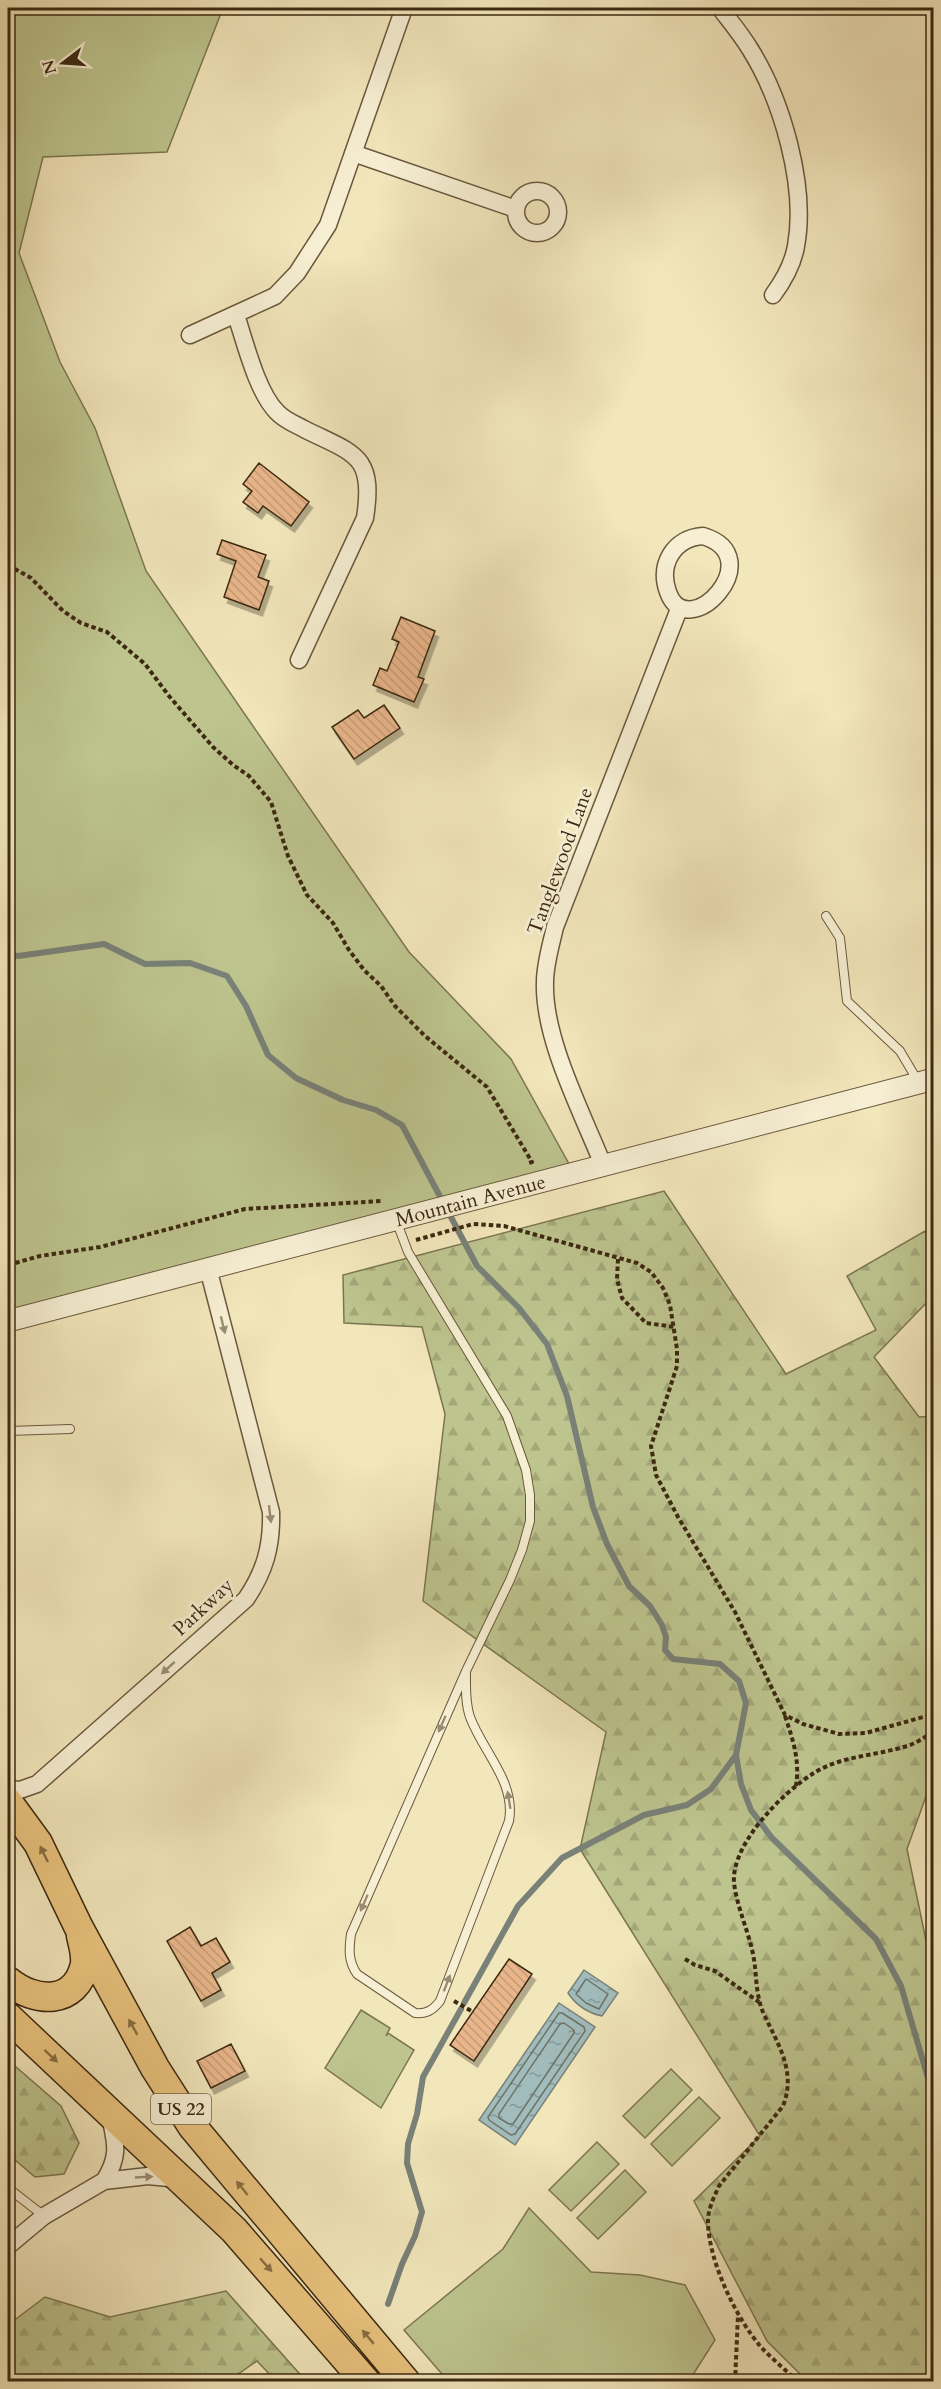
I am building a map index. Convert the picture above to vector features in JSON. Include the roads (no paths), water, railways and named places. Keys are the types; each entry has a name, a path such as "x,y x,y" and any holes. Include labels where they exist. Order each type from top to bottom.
{"highway":[{"name":"US 22","path":"8,1802 38,1843 79,1928 155,2068 192,2126 406,2382"},
{"path":"8,1981 32,1996 46,1998 68,1990 81,1974 85,1964 79,1928"},
{"name":"US 22","path":"8,2017 234,2230 366,2382"}],"street":[{"path":"190,335 275,296 297,273 328,225 405,8"},
{"path":"720,8 750,49 764,75 781,118 799,194 796,246 783,281 773,295"},
{"path":"353,153 516,208"},
{"path":"236,315 265,396 277,413 353,454 364,471 369,494 365,519 299,660"},
{"path":"703,536 713,539 726,553 729,563 729,573 722,588 713,599 701,607 689,610 679,609 673,603 665,579 665,568 669,556 684,540 703,536"},
{"name":"Tanglewood Lane","path":"603,1165 555,1045 548,1016 545,982 555,927 679,609"},
{"name":"Mountain Avenue","path":"8,1321 926,1081"},
{"name":"Parkway","path":"8,1789 20,1790 37,1784 246,1599 259,1580 268,1558 272,1535 271,1512 208,1268"},
{"path":"8,2246 44,2216 104,2181 112,2170 117,2146 108,2109"},
{"path":"104,2181 148,2176 183,2180"}],"lane":[{"path":"826,916 840,938 847,1001 900,1051 926,1081"},
{"path":"396,1220 408,1252 507,1416 526,1470 530,1496 530,1521 510,1580 466,1671 351,1934 349,1945 351,1966 357,1974 415,2013 423,2014 434,2009 443,1995 509,1821 511,1810 506,1786 470,1716 466,1671"},
{"path":"8,1431 70,1429"},
{"path":"8,2188 44,2216"}],"water":[{"path":"584,1970 618,1993 602,2016 583,2008 568,1993"},
{"path":"559,2003 595,2027 515,2145 479,2120"}],"waterway":[{"path":"8,954 18,956 104,944 145,964 190,963 227,976 246,1006 268,1055 296,1078 343,1100 376,1110 402,1125 477,1266 519,1308 547,1344 567,1396 593,1507 607,1544 629,1586 650,1606 662,1625 666,1637 665,1650 673,1659 720,1664 739,1681 746,1703 736,1755 741,1784 751,1810 772,1838 876,1939 901,1986 934,2103"},
{"path":"464,2003 518,1906 562,1858 644,1815 687,1805 711,1789 736,1755"},
{"path":"388,2304 422,2212 407,2163 408,2144 417,2114 423,2077 461,2009"}]}
